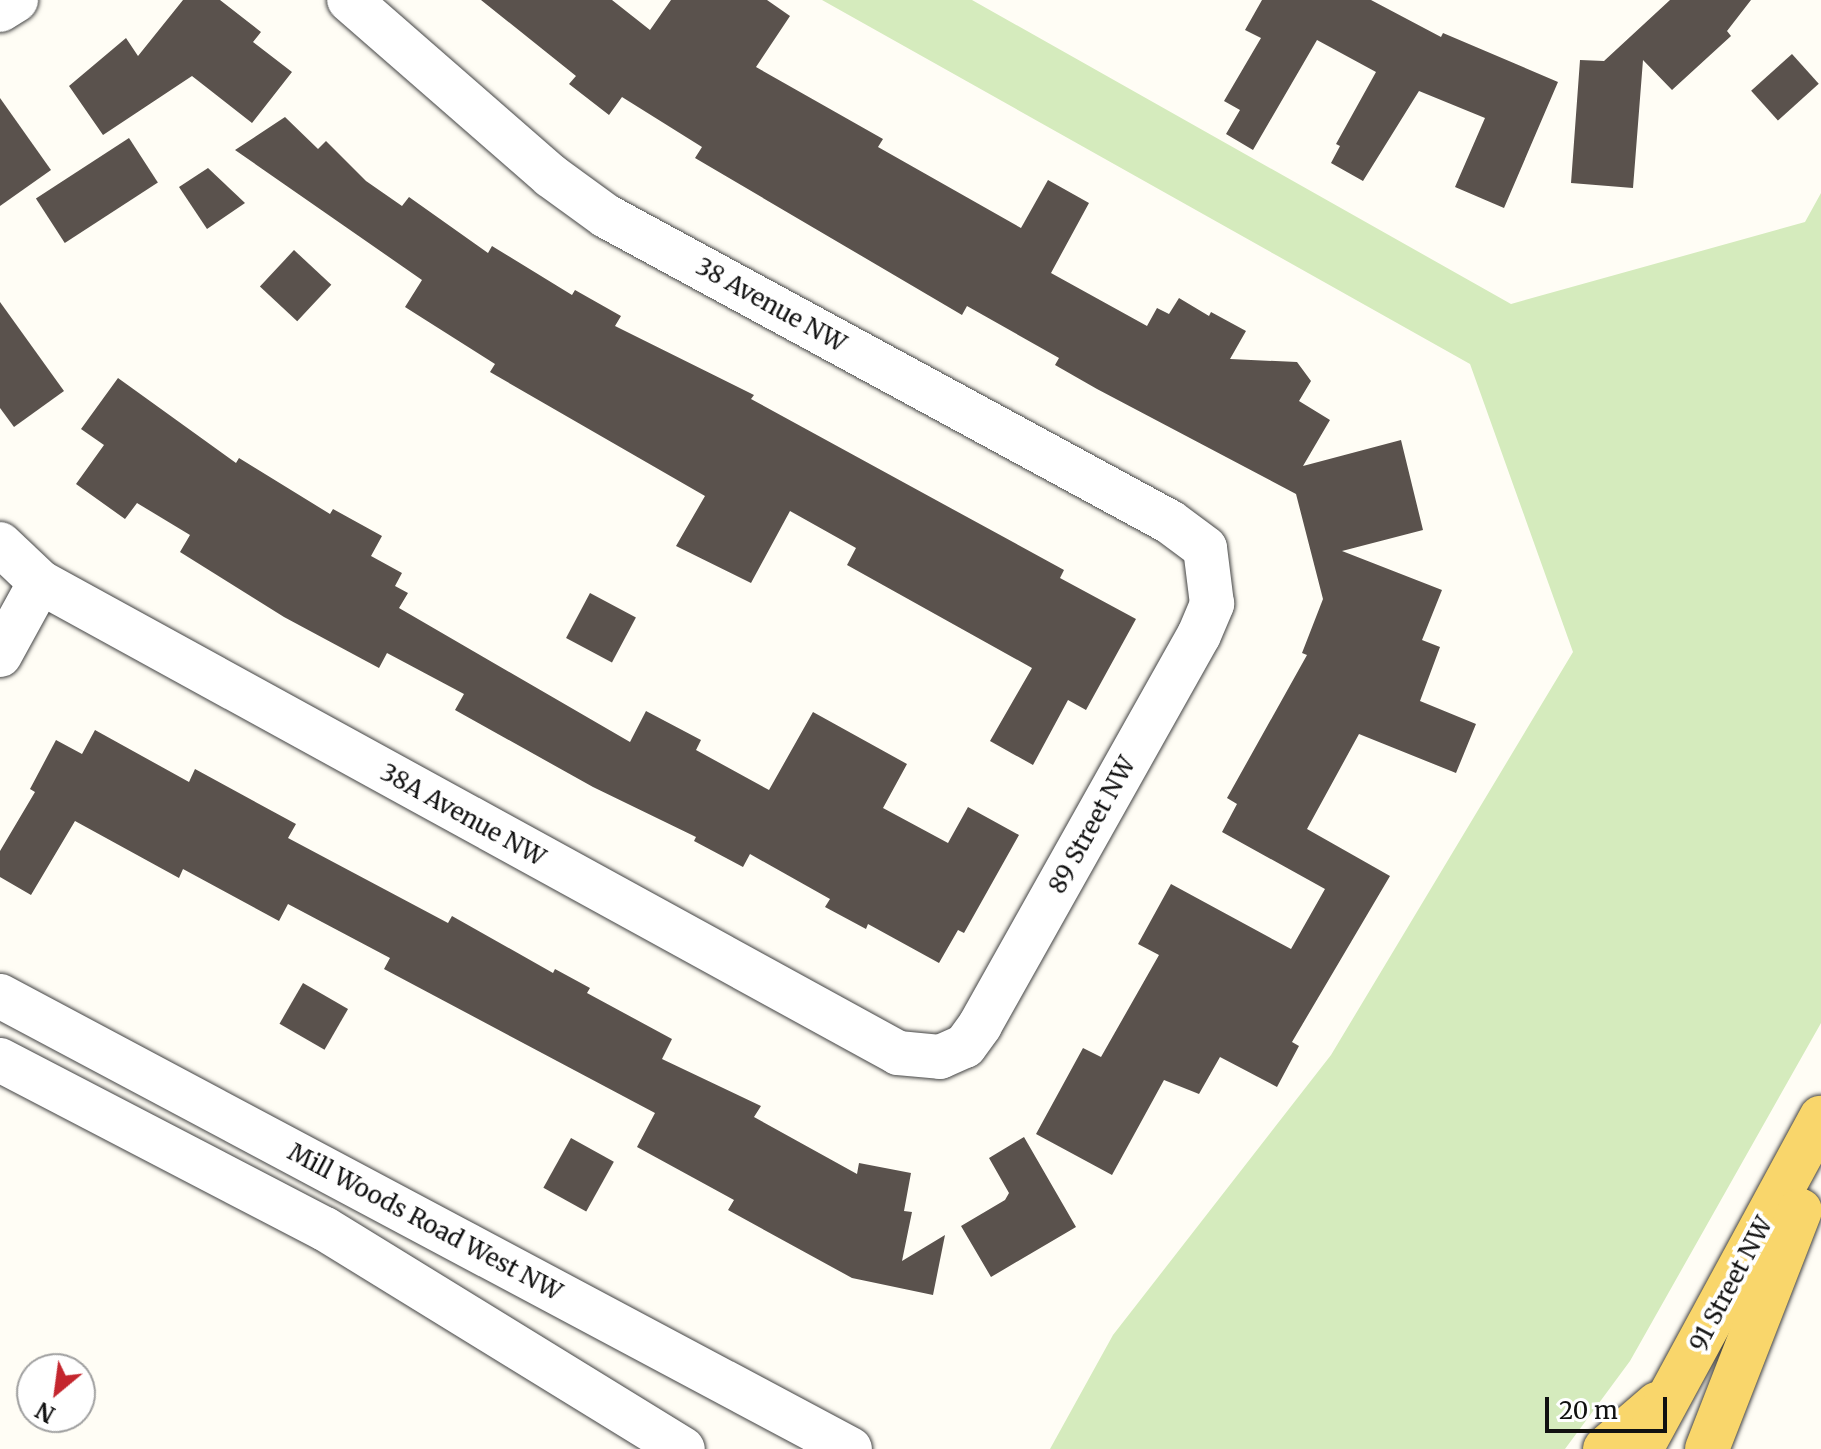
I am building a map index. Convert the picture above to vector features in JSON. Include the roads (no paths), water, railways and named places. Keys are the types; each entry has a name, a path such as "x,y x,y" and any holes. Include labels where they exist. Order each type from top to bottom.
{"main road":[{"name":"91 Street NW","path":"1641,1449 1821,1118"},
{"path":"1707,1449 1821,1161"},
{"path":"1605,1449 1674,1389"}],"street":[{"path":"0,10 16,0"},
{"name":"38 Avenue NW","path":"349,0 551,176 606,216 1170,522 1205,548 1210,573"},
{"name":"38A Avenue NW","path":"0,544 40,582 898,1053 940,1057"},
{"name":"89 Street NW","path":"940,1057 965,1046 980,1025 1199,635 1212,604 1210,573"},
{"path":"0,655 40,582"},
{"name":"Mill Woods Road West NW","path":"0,996 850,1449"},
{"path":"0,1060 325,1229 683,1449"}]}
